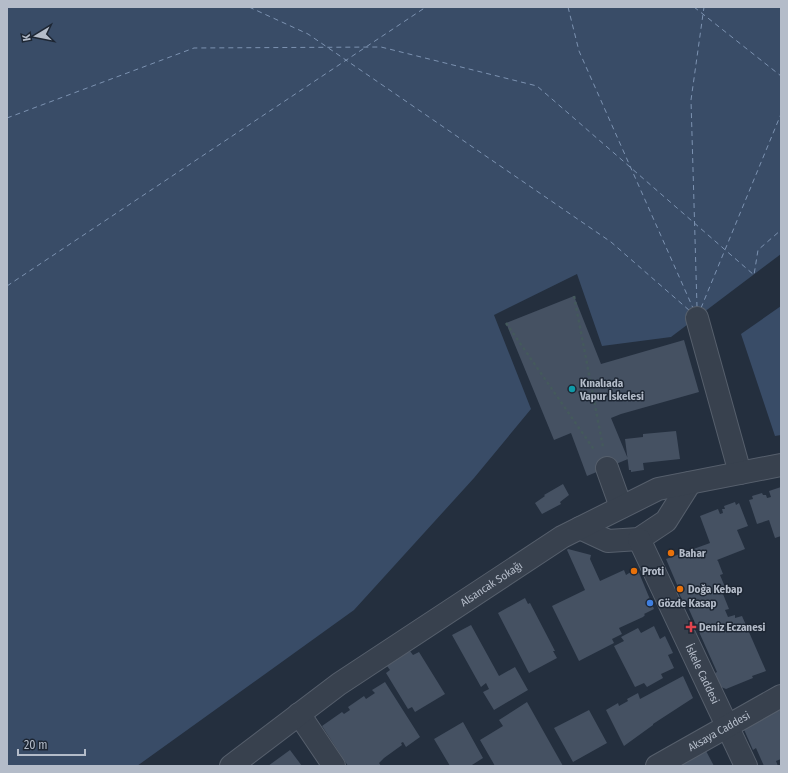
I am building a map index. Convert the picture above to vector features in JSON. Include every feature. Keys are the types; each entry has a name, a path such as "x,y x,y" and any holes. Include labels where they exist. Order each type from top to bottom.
{"street":[{"path":"697,318 740,473"},
{"name":"Alsancak Sokağı","path":"231,766 339,684 562,537 658,489 781,465"},
{"path":"607,468 621,507"},
{"path":"580,528 608,541 639,538 666,521 690,483"},
{"name":"İskele Caddesi","path":"639,538 746,766"},
{"name":"Aksaya Caddesi","path":"657,766 781,696"},
{"path":"299,714 334,766"}],"path":[{"path":"574,296 607,468"},
{"path":"506,323 607,468"}],"water":[{"path":"7,7 781,7 781,254 671,337 602,346 577,274 494,315 531,409 474,478 354,610 137,766 7,766"},
{"path":"781,306 781,435 775,436 741,334"}],"building":[{"name":"Kınalıada Vapur İskelesi","path":"574,296 601,364 684,340 699,392 611,418 628,459 587,476 571,433 554,440 506,323"},
{"path":"676,431 680,459 643,463 644,470 631,472 631,470 629,470 625,439 643,437 643,434"},
{"path":"563,484 569,495 560,502 561,504 542,514 535,503 545,496 544,495"},
{"path":"781,487 781,536 775,538 769,520 757,524 749,500 753,499 752,496 762,493 763,495 766,495 767,498 771,497 769,491"},
{"path":"735,502 736,505 739,503 748,526 737,530 745,549 717,560 723,574 720,575 725,587 721,589 729,609 725,610 728,617 735,615 735,618 742,616 766,671 726,689 721,687 715,673 717,672 687,605 685,606 676,587 678,587 666,559 710,543 700,516 718,509 720,514 723,513 722,509 725,509 724,506"},
{"path":"567,550 591,555 590,559 600,581 624,570 626,575 637,568 654,609 644,614 645,615 643,617 619,628 622,634 612,639 614,643 579,661 552,606 585,590"},
{"path":"525,598 528,604 530,603 555,651 553,651 557,658 529,673 498,613"},
{"path":"471,625 499,676 515,667 528,690 494,710 483,692 489,689 486,683 481,687 452,635"},
{"path":"654,626 660,639 665,636 673,653 668,655 674,668 661,674 663,678 647,687 644,683 635,687 614,646 624,641 621,637 638,628 641,633"},
{"path":"410,651 413,655 419,652 445,694 415,712 412,707 408,709 386,673 390,670 387,666"},
{"path":"683,676 693,698 653,724 624,746 606,710 618,703 619,706 628,701 627,699 638,693 640,699"},
{"path":"385,682 420,737 406,747 403,742 401,743 402,745 379,763 381,766 348,766 322,726 342,712 344,714 350,710 348,707 364,696 366,699 375,693 372,690"},
{"path":"781,699 781,759 776,761 778,766 764,766 756,748 753,750 742,725"},
{"path":"527,702 563,766 495,766 480,740 503,726 499,720"},
{"path":"589,710 607,743 573,762 554,728"},
{"path":"463,722 483,758 472,765 473,766 450,766 434,739"},
{"path":"705,749 714,766 674,766"},
{"path":"290,750 302,766 268,766"}],"ferry route":[{"path":"249,7 308,34 611,242 690,311"},
{"path":"7,286 426,7"},
{"path":"568,7 579,51 693,308"},
{"path":"694,7 781,76"},
{"path":"697,307 691,100 704,7"},
{"path":"7,118 194,48 381,47 537,86 754,275 758,250 781,230"},
{"path":"701,308 781,114"}],"place":[{"name":"Kınalıada Vapur İskelesi","path":"572,389"},
{"name":"Bahar","path":"671,553"},
{"name":"Proti","path":"634,571"},
{"name":"Doğa Kebap","path":"680,589"},
{"name":"Gözde Kasap","path":"650,603"},
{"name":"Deniz Eczanesi","path":"691,627"}]}
